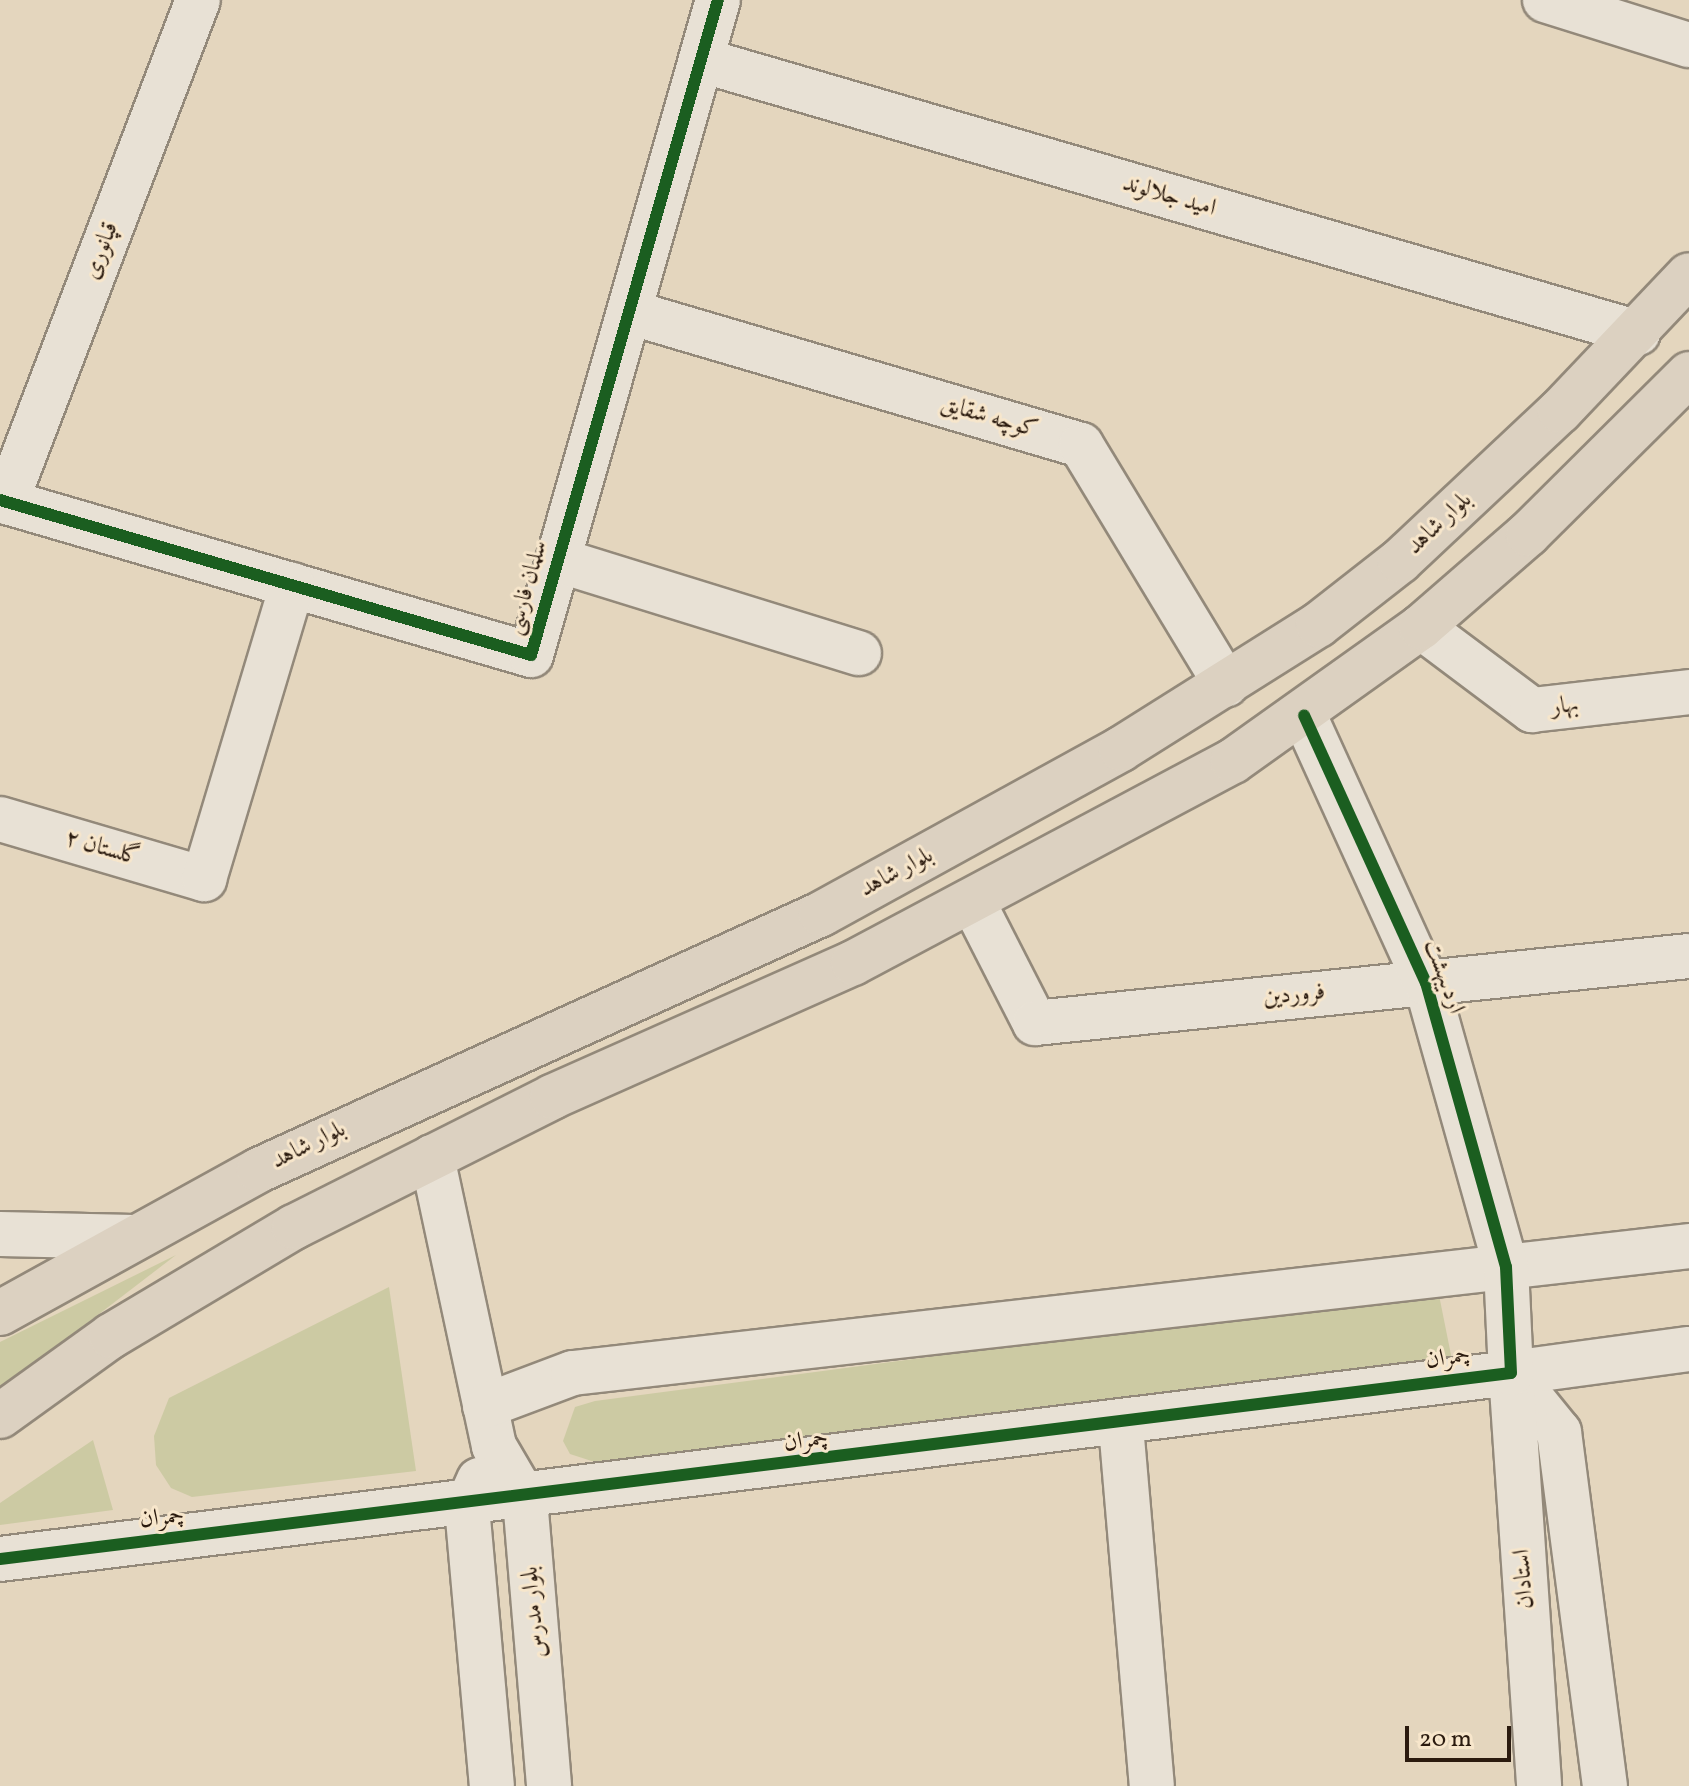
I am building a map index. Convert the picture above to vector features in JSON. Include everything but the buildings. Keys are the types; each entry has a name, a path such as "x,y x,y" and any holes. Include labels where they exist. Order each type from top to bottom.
{"main road":[{"name":"بلوار شاهد","path":"0,1313 134,1237 513,1048 821,914 1226,684 1400,561 1638,333 1689,275"},
{"path":"0,1416 111,1336 294,1227 432,1157 973,902 1304,715 1421,627 1528,534 1689,374"}],"street":[{"name":"قپانوری","path":"3,501 198,0"},
{"name":"سلمان فارسی","path":"3,501 531,655 718,0"},
{"path":"1545,0 1689,45"},
{"name":"امید جلالوند","path":"701,60 1638,333"},
{"name":"کوچه شقایق","path":"629,312 1081,445 1226,684"},
{"path":"558,560 859,653"},
{"name":"گلستان ۲","path":"0,819 204,879 292,585"},
{"name":"بهار","path":"1421,627 1532,710 1689,692"},
{"name":"اردیبهشت","path":"1304,715 1426,983 1506,1267"},
{"name":"فروردین","path":"973,902 1035,1023 1689,956"},
{"name":"بلوار مدرس","path":"432,1157 489,1426 525,1499 549,1786"},
{"path":"0,1234 134,1237"},
{"path":"492,1786 467,1507 489,1426 573,1373 1689,1246"},
{"path":"1506,1267 1511,1373 1559,1432 1605,1786"},
{"name":"چمران","path":"0,1559 467,1507 1121,1426 1689,1349"},
{"name":"استادان","path":"1511,1373 1539,1786"},
{"path":"1121,1426 1152,1786"}],"shaded area":[{"path":"176,1255 0,1390 0,1342"},
{"path":"389,1287 416,1471 192,1497 171,1488 156,1465 154,1436 169,1398"},
{"path":"1438,1290 1453,1365 604,1465 570,1454 563,1441 575,1407 595,1401"},
{"path":"93,1440 113,1510 0,1525 0,1503"}],"cycle path":[{"path":"0,500 531,655 718,0"},
{"path":"0,1559 1511,1373 1506,1267 1426,983 1304,715"}]}
